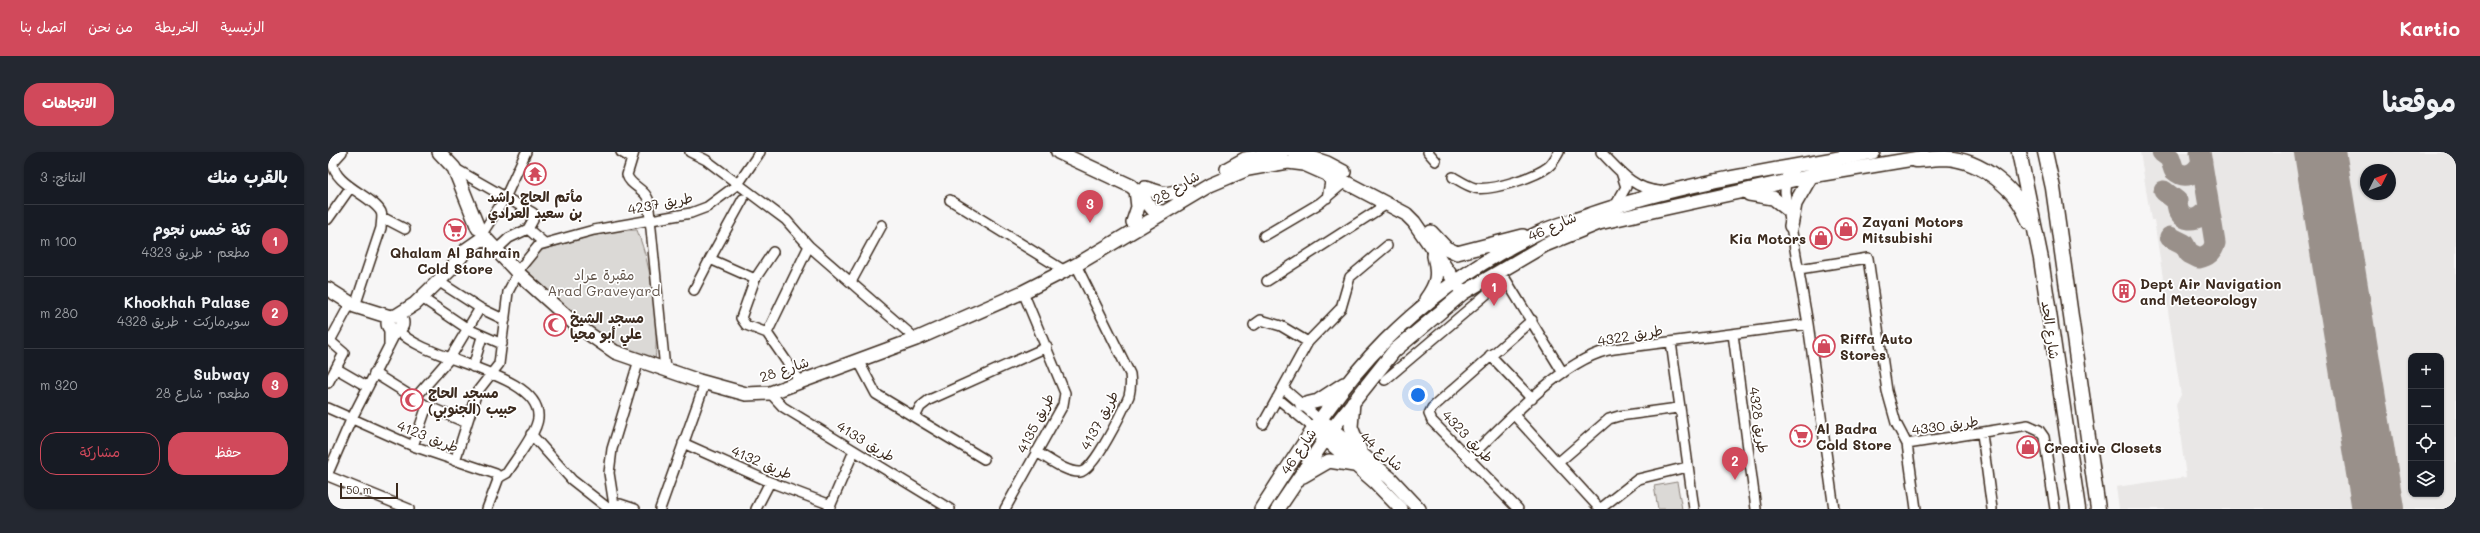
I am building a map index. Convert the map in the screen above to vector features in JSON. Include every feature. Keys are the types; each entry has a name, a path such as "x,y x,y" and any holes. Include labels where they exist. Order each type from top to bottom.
{"main road":[{"path":"439,152 454,168"},
{"path":"1058,152 1140,189 1165,194 1187,190"},
{"path":"1070,152 1140,189 1158,211"},
{"name":"شارع 46","path":"1261,509 1318,425 1351,380 1384,342 1418,310 1459,279 1540,232 1615,206 1665,192 1873,152"},
{"name":"شارع 46","path":"1278,509 1353,401 1394,351 1428,320 1468,290 1545,245 1599,223 1811,176 1915,160 1942,152"},
{"name":"شارع الحد","path":"2019,152 2040,259 2078,509"},
{"name":"شارع الحد","path":"2045,152 2049,170 2098,509"},
{"path":"2049,170 2052,152"},
{"name":"شارع 28","path":"454,168 481,234 495,251 518,273 587,334 615,352 705,383 746,394 770,393 800,380 916,339 1023,292 1070,268 1158,211 1187,190 1246,159 1292,155 1327,164 1401,202 1419,216 1459,279"},
{"name":"شارع 28","path":"1114,240 1133,222 1227,176 1292,155 1387,204 1414,222 1432,249 1468,290"},
{"path":"1915,160 1946,158 1968,162 1993,175 2012,194 2027,216 2040,259"},
{"path":"1791,226 1795,204 1811,176"},
{"path":"1133,222 1138,207 1140,189"},
{"path":"1735,193 1769,196 1787,209"},
{"path":"1430,232 1446,248 1457,253 1540,232"},
{"path":"328,290 352,305 369,311 396,326 481,234"},
{"path":"1418,310 1435,286 1438,277 1432,249"},
{"path":"1302,405 1318,402 1351,380"},
{"path":"1297,481 1324,462 1335,460 1360,461 1351,429 1353,401"},
{"name":"شارع 44","path":"1318,425 1360,461 1401,509"},
{"name":"شارع 44","path":"1360,461 1390,478 1419,509"}],"street":[{"path":"342,152 333,162 337,172 350,188 381,213 405,229"},
{"path":"481,234 505,198 526,152"},
{"path":"621,152 633,155 627,175 647,195 659,292 665,369"},
{"path":"690,152 706,160 786,220 809,246 916,339"},
{"path":"706,160 711,152"},
{"name":"طريق 4237","path":"543,242 649,220 691,213 707,207 738,184 760,152"},
{"path":"1428,152 1436,161"},
{"path":"1453,177 1467,186 1476,188 1485,188 1518,181 1548,167 1559,152"},
{"path":"1601,152 1640,188 1665,192"},
{"path":"1801,165 1789,173 1784,183 1787,209 1808,324 1834,509"},
{"path":"454,168 532,212 533,220 528,229 509,238 495,251"},
{"path":"1615,206 1626,187 1621,171"},
{"path":"1324,172 1330,182 1327,198"},
{"path":"1264,236 1327,198 1340,186 1347,183"},
{"path":"328,219 350,188"},
{"path":"694,290 743,199"},
{"path":"950,200 1070,268"},
{"path":"1267,281 1387,204"},
{"path":"328,383 337,369 344,352 329,340 352,305 381,228 381,213"},
{"path":"851,282 882,225"},
{"path":"455,461 477,392 499,364 508,292 518,273 543,242 528,229"},
{"path":"767,333 809,246"},
{"path":"1264,424 1308,342 1342,308 1348,280 1352,274 1387,246"},
{"path":"773,252 755,279 741,318 746,325 767,333 800,380"},
{"path":"1799,269 1868,258 1887,390 1896,422 1907,444"},
{"path":"710,259 755,279"},
{"name":"طريق 4137","path":"1036,452 1073,472 1082,472 1088,468 1100,452 1131,387 1130,374 1070,268"},
{"path":"1385,380 1502,281 1506,280 1510,282 1563,373"},
{"path":"438,281 480,308 505,320"},
{"name":"طريق 4135","path":"1005,509 1063,405 1065,393 1023,292"},
{"path":"418,301 482,337 502,344"},
{"path":"415,398 450,358 480,308"},
{"path":"1254,325 1261,320 1272,322 1308,342"},
{"name":"طريق 4323","path":"1518,509 1432,420 1429,414 1432,408 1490,355 1532,320"},
{"name":"طريق 4322","path":"1469,458 1514,415 1563,373 1606,350 1808,324"},
{"path":"328,473 351,420 389,346 396,326 450,358 493,373 532,397 537,408 538,419 531,434 507,473 497,476 487,509"},
{"name":"طريق 4328","path":"1733,334 1756,509"},
{"path":"473,367 482,337"},
{"path":"1671,342 1678,408 1694,509"},
{"path":"915,417 920,407 929,400 1047,347"},
{"path":"1490,355 1532,399"},
{"path":"611,508 609,473 612,449 639,360"},
{"path":"858,360 876,394 984,459"},
{"path":"337,369 368,387"},
{"path":"374,373 427,406 467,423"},
{"path":"660,509 705,383"},
{"path":"1283,388 1302,405 1318,425"},
{"name":"طريق 4133","path":"770,393 783,407 950,509"},
{"path":"1277,398 1318,425"},
{"path":"413,446 427,406"},
{"name":"طريق 4123","path":"328,408 351,420 413,446 497,476"},
{"path":"1559,462 1609,420 1618,416 1678,408"},
{"path":"1514,415 1559,462 1600,509 1638,479 1687,467"},
{"name":"طريق 4330","path":"1916,509 1907,444 1982,434 2028,425 2039,430 2044,438 2055,509"},
{"path":"531,434 572,480 611,508"},
{"path":"1982,434 1992,509"},
{"name":"طريق 4132","path":"683,443 830,507"},
{"path":"830,507 854,451"},
{"path":"328,476 409,509"},
{"path":"756,509 770,482"},
{"path":"382,509 385,500"},
{"path":"611,508 620,504 635,509"}],"shaded area":[{"path":"2140,152 2456,152 2456,509 2119,509 2116,487 2186,477 2176,404 2181,395 2154,220 2151,220"}],"green space":[{"name":"مقبرة عراد Arad Graveyard","path":"612,230 637,230 643,246 654,295 656,328 655,362 615,348 586,330 522,268 535,252"},
{"path":"1677,482 1682,509 1658,509 1654,486"}],"taxiway":[{"path":"2162,152 2170,158 2174,170 2182,175 2190,174 2197,170 2202,162"},
{"path":"2170,237 2184,244 2189,253 2199,258 2210,253 2213,249 2215,243 2200,152"},
{"path":"2164,191 2177,201 2178,209 2181,214 2189,219 2194,219 2200,216 2205,213 2209,207"}],"runway":[{"path":"2320,152 2378,509"}],"place":[{"name":"مأتم الحاج راشد بن سعيد العرادي","path":"535,174"},
{"name":"Subway","path":"1090,223"},
{"name":"Zayani Motors Mitsubishi","path":"1846,229"},
{"name":"Qhalam Al Bahrain Cold Store","path":"455,230"},
{"name":"Kia Motors","path":"1821,238"},
{"name":"Dept Air Navigation and Meteorology","path":"2124,291"},
{"name":"تكة خمس نجوم","path":"1494,306"},
{"name":"مسجد الشيخ علي أبو محيا","path":"555,325"},
{"name":"Riffa Auto Stores","path":"1824,346"},
{"name":"مسجد الحاج حبيب (الجنوبي)","path":"412,400"},
{"name":"Al Badra Cold Store","path":"1801,436"},
{"name":"Creative Closets","path":"2028,447"},
{"name":"Khookhah Palase","path":"1735,480"}]}
